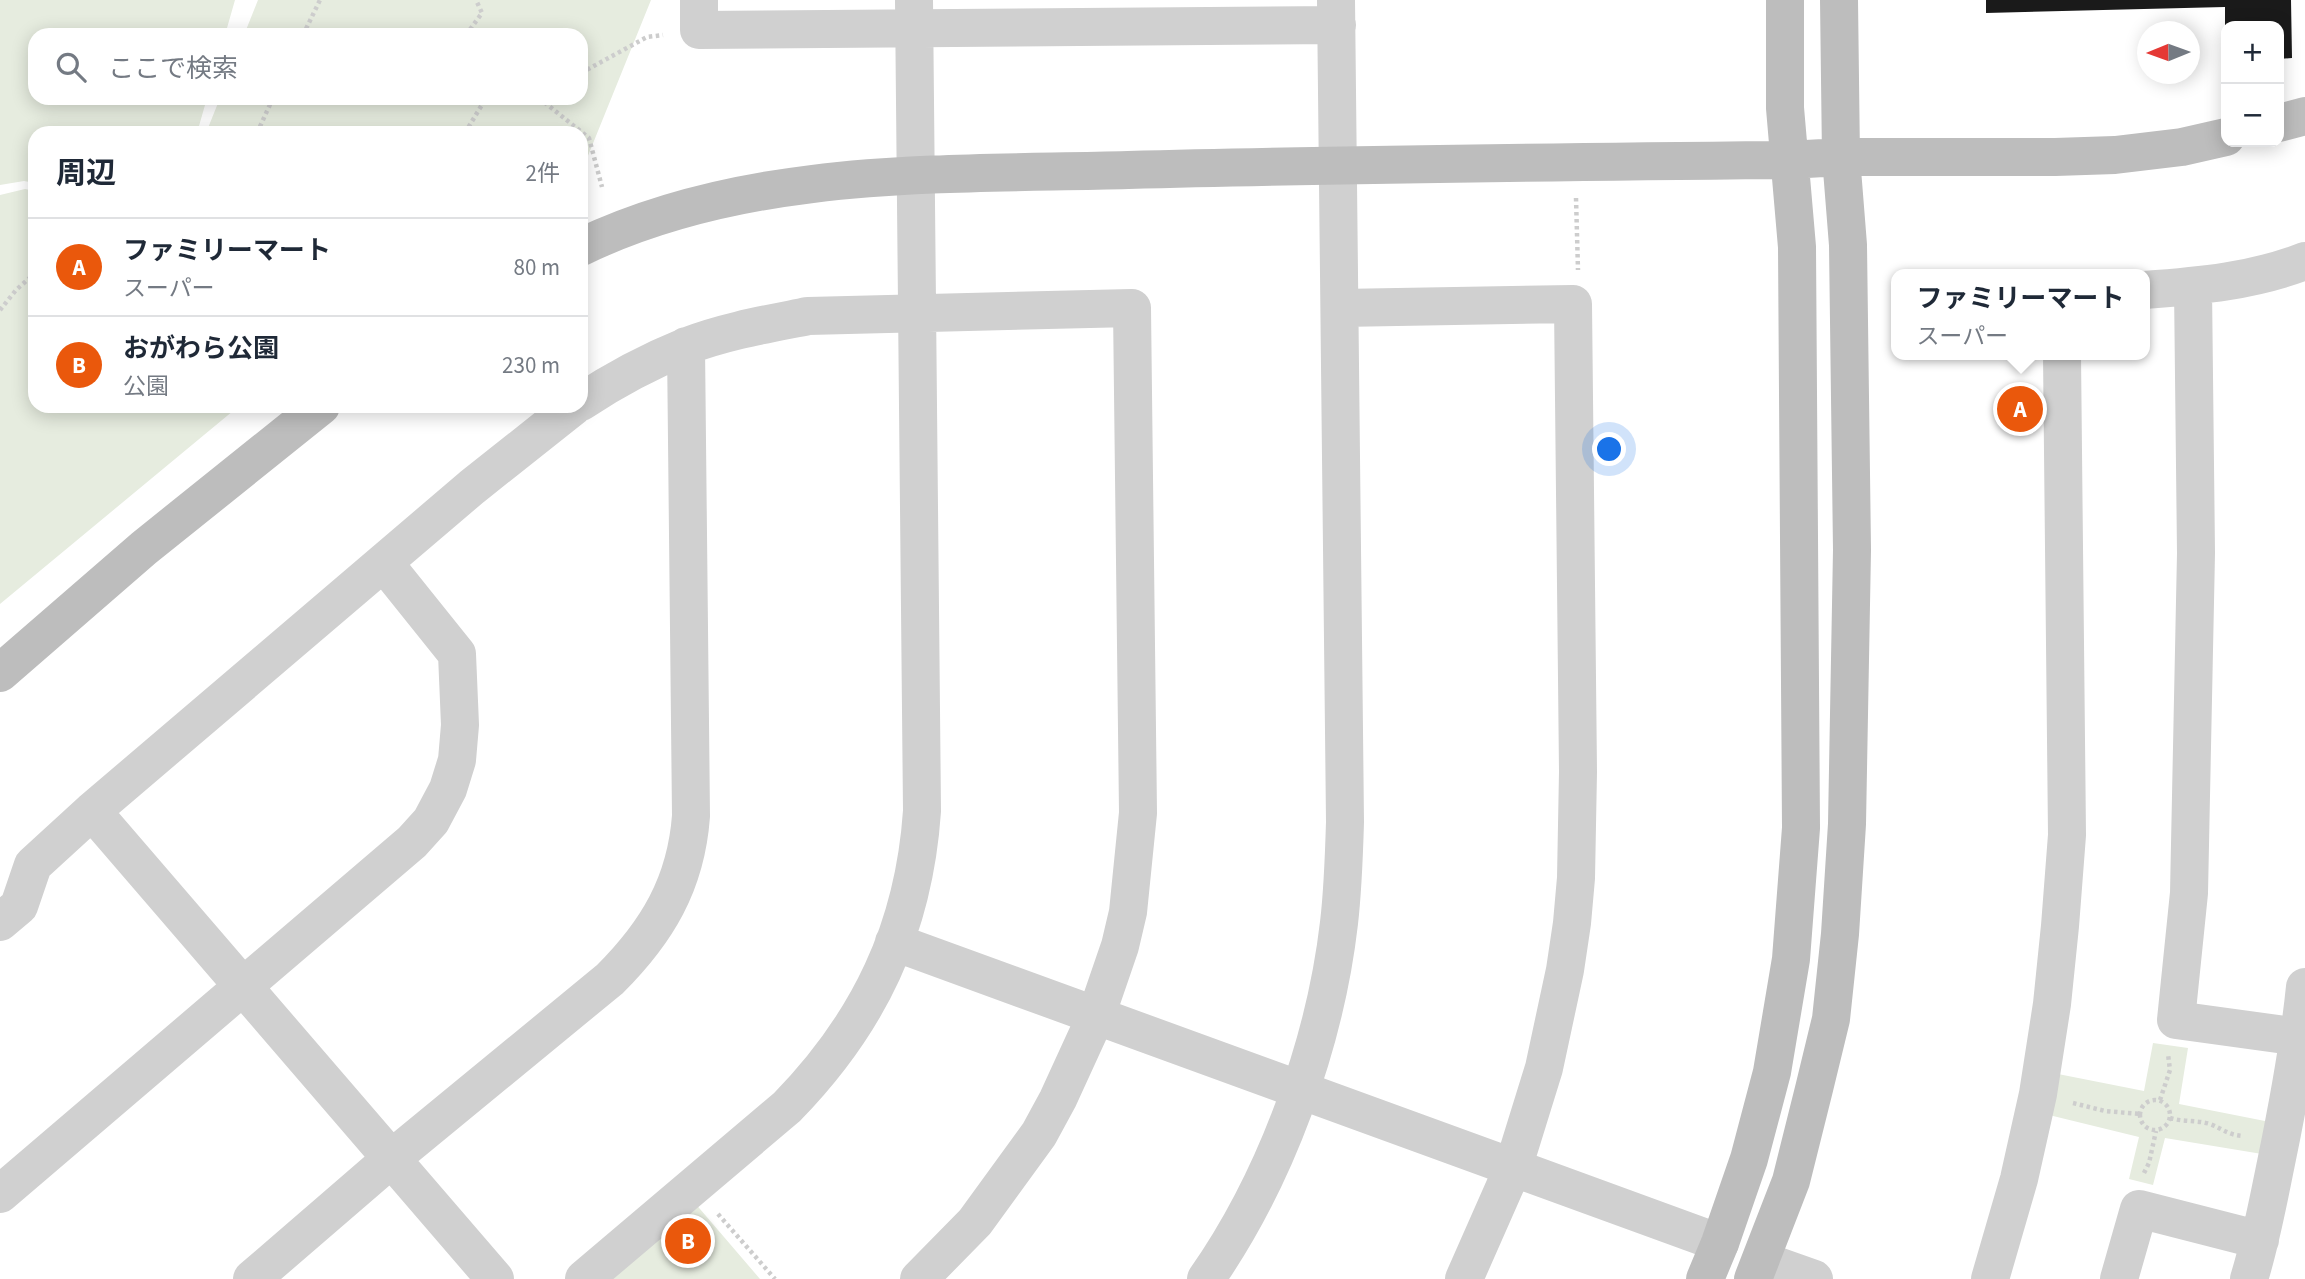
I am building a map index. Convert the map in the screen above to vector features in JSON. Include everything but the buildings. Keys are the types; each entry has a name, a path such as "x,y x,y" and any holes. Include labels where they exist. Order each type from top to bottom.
{"street":[{"path":"1705,1279 1720,1244 1749,1158 1772,1072 1791,959 1801,828 1797,247 1785,108 1785,0"},
{"path":"1814,1279 1757,1270 1791,1181 1814,1089 1830,1019 1840,934 1847,824 1852,550 1848,245 1840,157 1839,0"},
{"path":"699,15 1337,13 1344,876 1333,966 1325,1005 1300,1091 1250,1209 1206,1279"},
{"path":"584,1279 787,1107 817,1077 850,1032 871,997 894,942 916,868 922,811 914,14"},
{"path":"2284,122 2305,116"},
{"path":"588,244 607,234 692,205 790,185 914,176 1339,164 2115,155 2182,147 2221,138"},
{"path":"2150,290 2193,287 2241,279 2305,261"},
{"path":"2193,287 2196,553 2190,879 2176,1020 2300,1037"},
{"path":"1340,308 1573,304 1578,758 1576,877 1565,970 1544,1068 1513,1168 1464,1279"},
{"path":"588,398 614,381 686,346 808,316 1132,308 1138,813 1128,912 1113,969 1096,1016 1058,1098 1033,1144 975,1222 919,1279"},
{"path":"252,1279 391,1159 610,979 655,928 671,899 689,841 691,816 686,346"},
{"path":"1990,1279 2019,1179 2038,1094 2052,1004 2067,835 2062,360"},
{"path":"0,673 144,548 312,413"},
{"path":"0,922 19,906 33,865 92,811 472,486 566,413"},
{"path":"0,1194 412,842 431,821 448,789 457,760 460,725 457,654 384,563"},
{"path":"92,811 495,1279"},
{"path":"894,942 1720,1244"},
{"path":"2249,1279 2260,1240 2300,1037 2305,987"},
{"path":"2119,1279 2139,1209 2260,1240"}],"path":[{"path":"306,28 320,0"},
{"path":"471,28 482,13 476,0"},
{"path":"588,70 647,37 699,15"},
{"path":"260,126 270,105"},
{"path":"469,126 482,105"},
{"path":"552,105 575,126"},
{"path":"588,137 602,187"},
{"path":"1573,304 1579,286 1576,197"},
{"path":"0,310 28,280"},
{"path":"2160,1100 2170,1070 2168,1052 2176,1020"},
{"path":"2038,1094 2089,1108 2140,1114"},
{"path":"2160,1100 2169,1108 2170,1118 2165,1127 2156,1131 2146,1128 2140,1114 2148,1102 2160,1100"},
{"path":"2170,1118 2213,1125 2226,1134 2262,1135 2280,1140"},
{"path":"693,1186 775,1279"}],"shaded area":[{"path":"0,0 235,0 227,28 28,28 28,105 205,105 199,126 28,126 28,182 0,185"},
{"path":"258,0 651,0 588,156 588,126 209,126 217,105 588,105 588,28 247,28"},
{"path":"28,190 28,413 231,413 0,604 0,195"},
{"path":"2153,1043 2188,1048 2179,1104 2270,1122 2262,1154 2165,1138 2153,1185 2129,1179 2139,1137 2049,1115 2058,1074 2144,1091"},
{"path":"694,1202 760,1279 607,1279"}],"place":[{"name":"ファミリーマート","path":"2020,409"},
{"name":"おがわら公園","path":"688,1241"}]}
